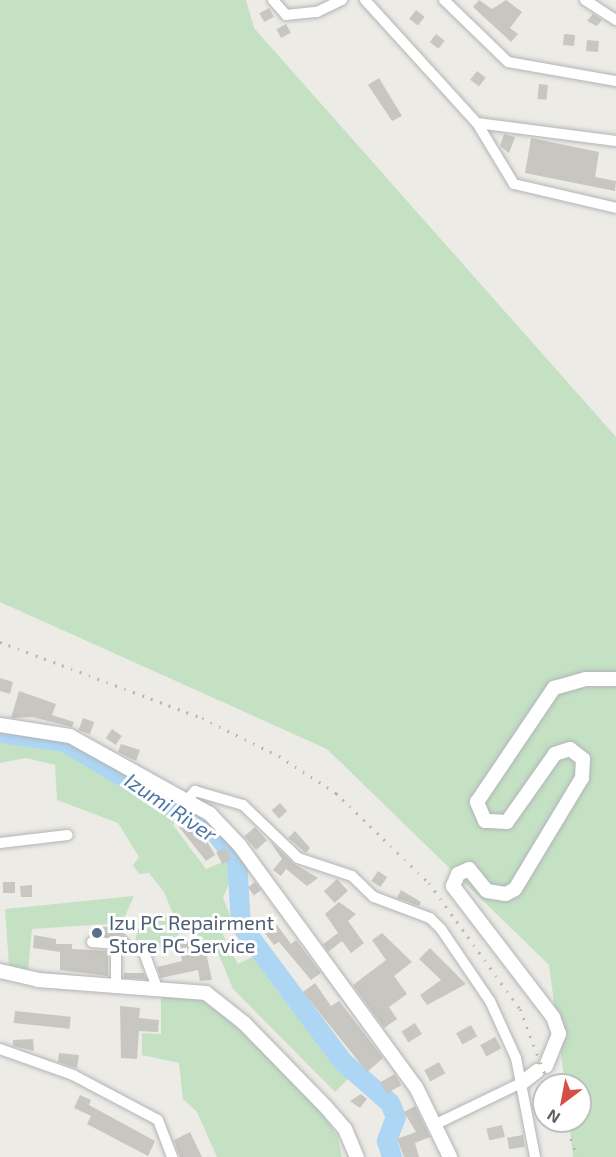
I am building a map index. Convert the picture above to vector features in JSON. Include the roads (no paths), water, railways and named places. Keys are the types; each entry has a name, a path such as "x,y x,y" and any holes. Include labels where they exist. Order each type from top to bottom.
{"street":[{"path":"273,0 286,15 317,12 342,0"},
{"path":"365,0 477,123 514,184 616,208"},
{"path":"444,0 508,62 616,81"},
{"path":"585,0 616,20"},
{"path":"477,123 616,141"},
{"path":"434,1125 523,1082 542,1069 559,1034 553,1017 453,886 458,873 469,869 487,891 506,894 515,889 582,778 583,759 570,749 555,754 507,822 485,821 477,802 554,688 616,679"},
{"path":"0,725 70,736 188,799 240,846 416,1087 450,1157"},
{"path":"188,799 195,791 243,805 298,858 352,876 374,897 430,918 490,1001 523,1082 535,1157"},
{"path":"0,843 68,835"},
{"path":"92,942 116,944 116,986"},
{"path":"146,955 157,987"},
{"path":"0,971 38,980 195,991 220,1002 345,1129 357,1157"},
{"path":"0,1050 81,1078 158,1120 172,1157"}],"waterway":[{"name":"Izumi River","path":"0,733 65,742 215,832 237,860 241,925 343,1062 390,1103 396,1117 387,1141 392,1157"}],"railway":[{"path":"0,642 202,718 279,756 336,793 429,883 520,1009 544,1073"},
{"path":"569,1133 578,1157"}],"place":[{"name":"Izu PC Repairment Store PC Service","path":"97,933"}]}
